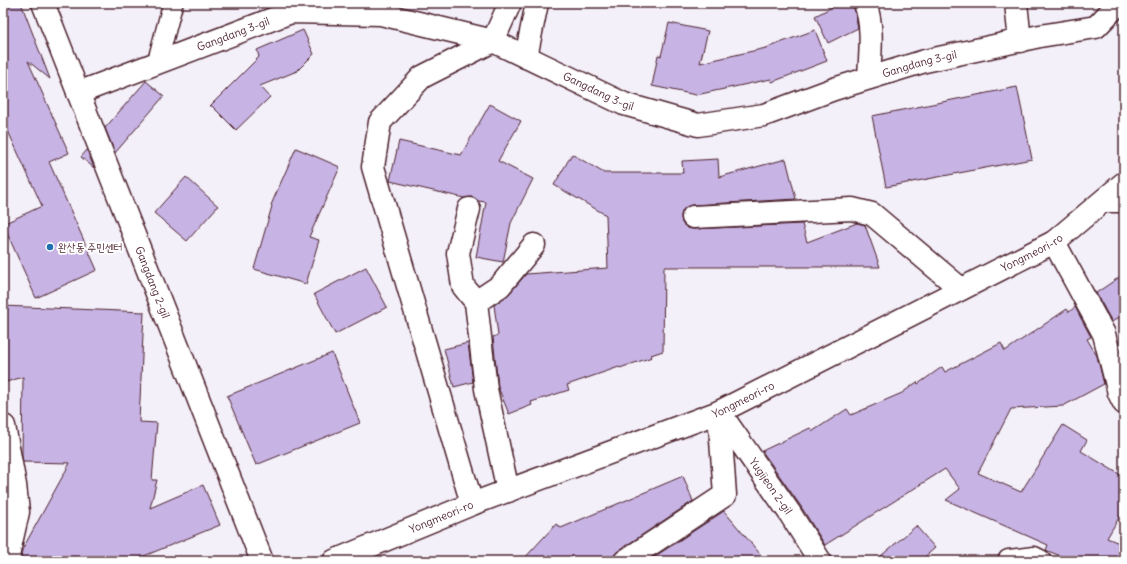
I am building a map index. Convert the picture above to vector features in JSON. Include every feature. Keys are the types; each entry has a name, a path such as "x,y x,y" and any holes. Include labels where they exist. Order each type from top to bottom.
{"street":[{"name":"Gangdang 2-gil","path":"43,3 262,561"},
{"path":"472,504 373,167 380,122 422,77 493,41 510,3"},
{"path":"526,57 537,3"},
{"path":"865,3 872,32 869,78"},
{"path":"1016,3 1020,41"},
{"name":"Gangdang 3-gil","path":"78,92 291,12 381,14 493,41 624,104 698,125 764,115 834,89 925,61 1096,27 1119,3"},
{"name":"Yongmeori-ro","path":"334,561 472,504 719,412 1054,242 1114,201 1124,184"},
{"path":"469,209 458,253 463,286 476,302 486,389 508,491"},
{"path":"693,217 852,209 872,214 961,289"},
{"path":"1054,242 1104,334 1119,393 1124,403"},
{"path":"476,302 500,286 534,245"},
{"path":"625,561 725,495 719,412"},
{"name":"Yugijeon 2-gil","path":"719,412 789,512 820,561"},
{"path":"4,426 15,485 18,512 8,539 8,556 10,561"},
{"path":"1009,561 1034,558 1040,561"}],"lane":[{"path":"157,63 173,3"}],"building":[{"path":"3,3 21,3 50,79 28,61 69,153 49,162 97,270 36,298 3,224 42,206 3,120"},
{"path":"840,3 853,3 858,28 828,43 815,16"},
{"path":"669,23 708,31 700,63 766,48 815,30 827,61 772,82 771,79 696,95 652,86 658,55 661,56"},
{"path":"303,30 314,54 297,71 260,86 270,97 236,130 212,106 210,106 259,57 257,50"},
{"path":"146,81 164,96 115,153 105,128"},
{"path":"1017,87 1032,159 886,187 872,116"},
{"path":"490,104 521,121 498,161 533,179 511,223 503,262 476,257 486,202 478,201 472,197 464,198 390,181 399,141 461,155"},
{"path":"296,148 340,167 309,237 319,240 306,284 254,269 272,206 271,205"},
{"path":"87,150 94,168 81,157"},
{"path":"572,154 604,173 683,173 682,161 718,159 719,177 786,159 796,199 692,205 686,207 682,212 682,223 687,228 694,229 802,224 807,242 857,223 865,225 880,267 664,267 663,351 651,355 652,357 567,385 569,390 531,402 532,405 509,414 498,387 493,337 498,335 494,305 509,294 526,274 608,268 606,215 554,185"},
{"path":"186,177 218,206 187,241 154,213"},
{"path":"366,267 387,307 335,334 314,294"},
{"path":"1124,274 1124,314 1112,322 1096,293"},
{"path":"3,306 144,312 139,422 157,423 152,480 157,480 150,508 203,485 220,525 132,561 22,561 22,550 70,463 23,462 23,377 3,383"},
{"path":"1075,307 1091,337 1087,339 1097,356 1104,384 1063,406 1011,409 978,473 1021,492 1063,425 1087,440 1081,451 1124,477 1124,509 1107,538 1124,545 1124,561 1073,561 1046,550 1048,545 946,500 960,489 945,469 825,545 800,505 762,451 810,428 813,431 847,409 851,415 902,393 942,367 945,372 1001,343 1005,351 1067,309 1069,312"},
{"path":"468,343 473,382 454,387 444,349"},
{"path":"332,353 360,423 256,465 227,396"},
{"path":"683,476 693,501 618,551 614,555 613,561 522,561 556,524 561,528"},
{"path":"724,511 766,561 648,561"},
{"path":"916,526 935,548 920,561 875,561"}],"place":[{"name":"완산동 주민센터","path":"50,247"}]}
